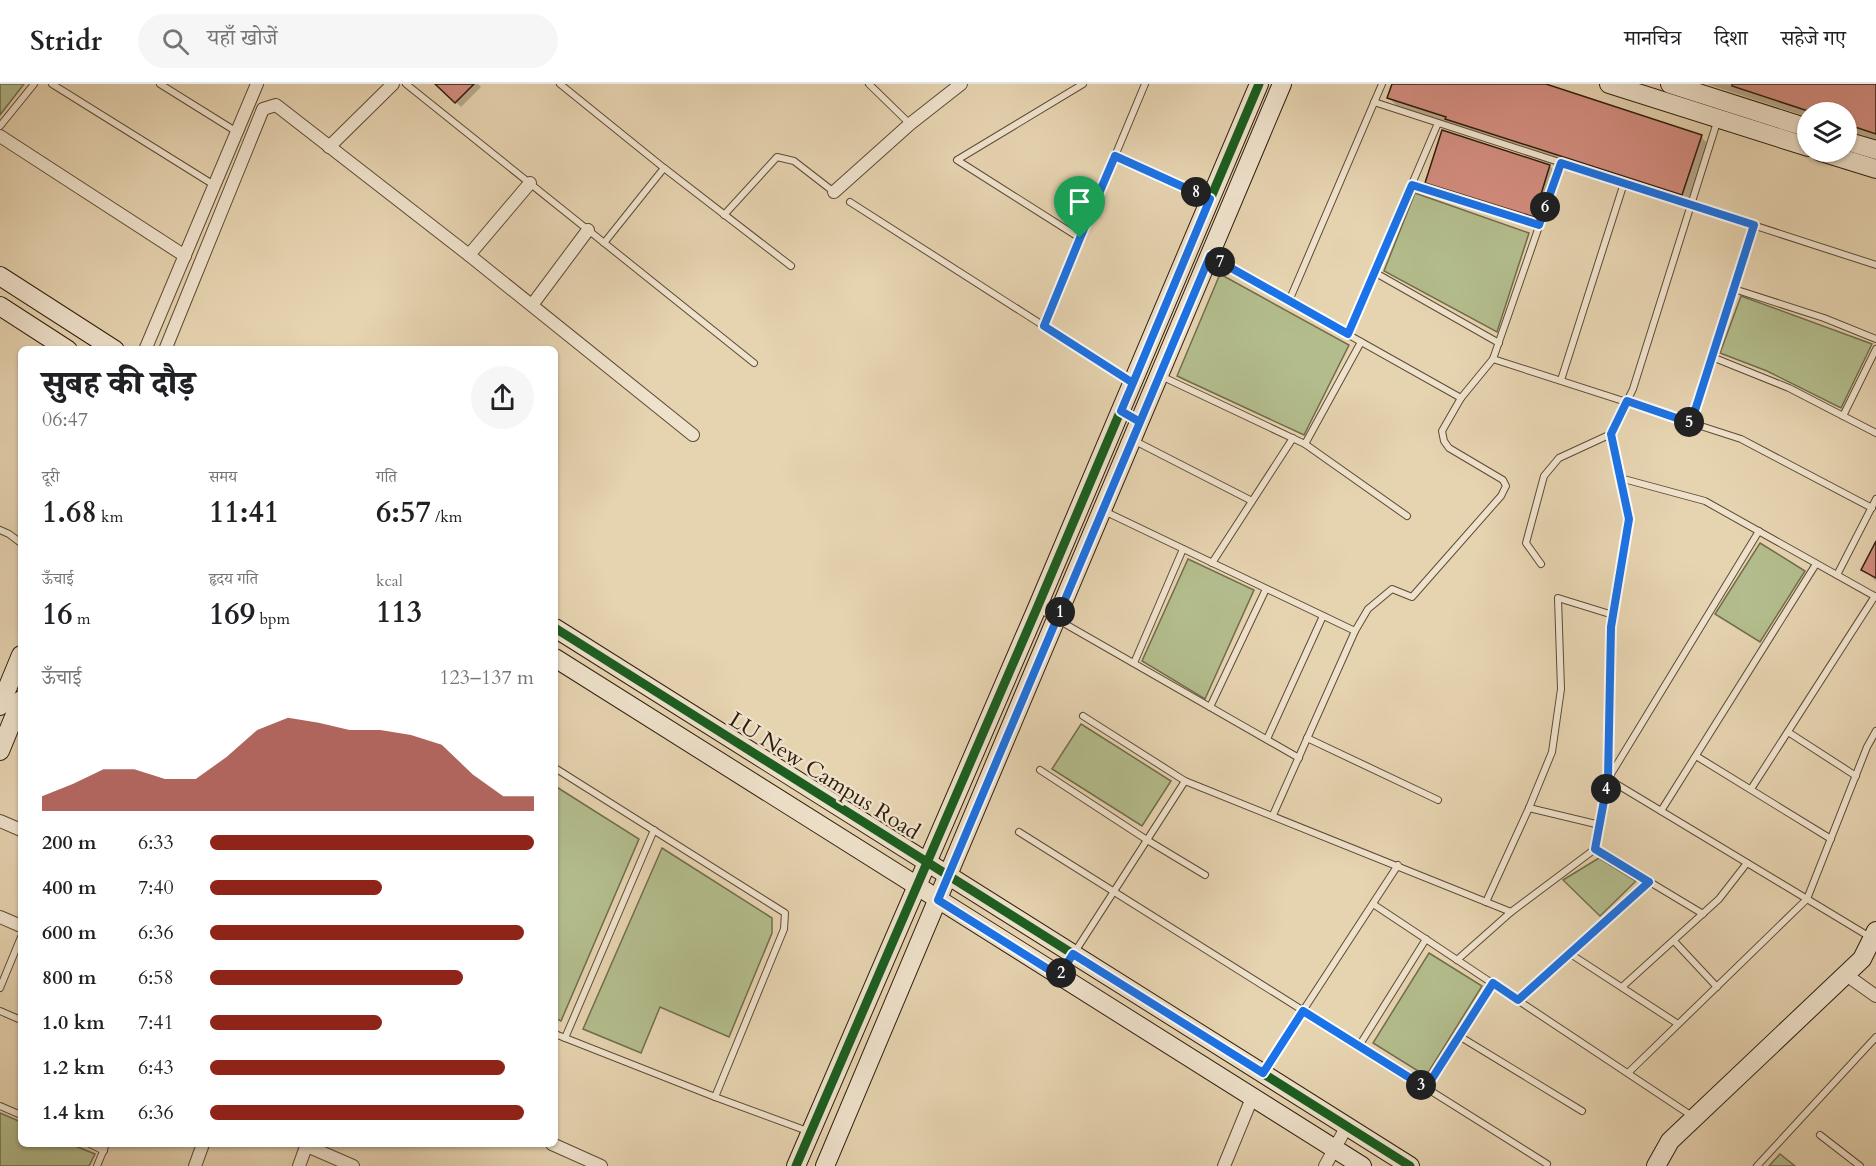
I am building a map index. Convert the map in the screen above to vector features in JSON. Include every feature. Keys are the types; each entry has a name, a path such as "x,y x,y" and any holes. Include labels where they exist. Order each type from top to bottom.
{"street":[{"path":"148,346 257,84"},
{"path":"329,147 393,84"},
{"path":"834,192 910,124 961,84"},
{"path":"796,1166 1037,608 1259,84"},
{"path":"825,1166 1282,84"},
{"path":"1610,84 1797,144"},
{"path":"1670,84 1797,124"},
{"path":"167,346 263,109 276,105 469,255 693,435"},
{"path":"0,136 185,255"},
{"path":"1857,144 1876,150"},
{"path":"1853,162 1876,169"},
{"path":"469,255 530,183"},
{"path":"532,305 588,230"},
{"path":"0,276 109,346"},
{"path":"0,306 62,346"},
{"path":"1121,411 1140,422"},
{"name":"LU New Campus Road","path":"558,630 1410,1166"},
{"name":"LU New Campus Road","path":"558,660 1362,1166"},
{"path":"0,706 18,662"},
{"path":"0,751 11,734 18,710"},
{"path":"0,821 18,829"},
{"path":"0,917 18,925"},
{"path":"1656,1166 1670,1141 1862,959 1874,935"},
{"path":"1845,974 1876,996"},
{"path":"1224,1166 1252,1098"},
{"path":"1324,1166 1347,1126"},
{"path":"195,1166 202,1147"},
{"path":"298,1166 306,1147"},
{"path":"311,1147 353,1166"},
{"path":"558,1147 601,1166"}],"lane":[{"path":"0,126 34,84"},
{"path":"52,84 215,185"},
{"path":"160,84 237,132"},
{"path":"406,84 754,363"},
{"path":"560,84 791,266"},
{"path":"869,84 910,124"},
{"path":"1080,238 957,160 1083,84"},
{"path":"1044,326 1145,84"},
{"path":"1289,301 1382,84"},
{"path":"1374,102 1876,265"},
{"path":"1457,960 1511,912 1595,849 1608,779 1611,627 1629,519 1611,434 1633,389 1719,119"},
{"path":"1348,334 1438,123"},
{"path":"1115,156 1210,199"},
{"path":"724,214 777,157 794,161 834,192"},
{"path":"1273,815 1355,631 1368,609 1392,589 1412,597 1501,496 1506,486 1503,480 1449,448 1444,441 1442,431 1461,398 1493,359 1561,163"},
{"path":"604,243 664,168"},
{"path":"1561,380 1624,183"},
{"path":"1412,185 1539,225"},
{"path":"850,202 1133,383"},
{"path":"1691,423 1754,225"},
{"path":"1210,256 1461,398"},
{"path":"1374,272 1499,343"},
{"path":"1734,288 1824,318 1876,339"},
{"path":"1305,444 1361,342"},
{"path":"1843,416 1876,349"},
{"path":"1712,357 1789,388 1876,432"},
{"path":"1493,359 1741,439 1872,508"},
{"path":"1159,375 1305,444 1407,516"},
{"path":"1541,564 1526,543 1544,476 1559,458 1611,434"},
{"path":"1212,563 1293,438"},
{"path":"1132,440 1252,501"},
{"path":"1620,478 1704,501 1875,597 1751,789"},
{"path":"1837,575 1876,499"},
{"path":"1102,511 1355,631"},
{"path":"0,530 18,541"},
{"path":"1608,779 1759,531"},
{"path":"1134,663 1183,549"},
{"path":"1661,811 1816,564"},
{"path":"1210,707 1266,589"},
{"path":"1486,902 1530,808 1552,752 1561,689 1558,598 1613,615"},
{"path":"1037,608 1299,758"},
{"path":"1267,739 1323,616"},
{"path":"1083,716 1185,781 1511,912"},
{"path":"1628,1073 1807,899 1876,731"},
{"path":"1788,732 1856,776"},
{"path":"1307,738 1438,800"},
{"path":"1696,756 1831,839"},
{"path":"558,770 785,913 784,929 715,1097"},
{"path":"1040,770 1205,875"},
{"path":"1608,779 1807,899 1874,935"},
{"path":"1059,976 1185,781"},
{"path":"1530,808 1600,825"},
{"path":"565,1038 654,830"},
{"path":"1019,832 1547,1164"},
{"path":"1595,849 1703,914"},
{"path":"1622,987 1719,899 1747,863"},
{"path":"1263,1073 1398,866"},
{"path":"1518,1000 1649,882"},
{"path":"1373,904 1694,1118"},
{"path":"1359,1046 1426,939"},
{"path":"1674,941 1717,987"},
{"path":"0,988 18,944"},
{"path":"1569,953 1678,1024"},
{"path":"1426,1088 1493,983"},
{"path":"0,1011 18,1019"},
{"path":"558,1035 810,1132"},
{"path":"1459,1036 1582,1111"},
{"path":"1757,1166 1876,1037"},
{"path":"0,1106 18,1114"},
{"path":"1820,1135 1860,1166"},
{"path":"98,1166 105,1148"}],"green space":[{"path":"0,84 24,84 0,115"},
{"path":"1415,193 1529,233 1497,332 1384,271"},
{"path":"1220,274 1349,345 1304,435 1177,376"},
{"path":"1741,296 1872,344 1841,408 1767,371 1720,353"},
{"path":"1760,543 1805,571 1760,642 1715,614"},
{"path":"1188,559 1254,590 1205,699 1142,661"},
{"path":"1081,724 1171,781 1142,826 1052,769"},
{"path":"558,788 639,839 561,1021 558,1020"},
{"path":"662,848 772,918 772,933 729,1037 660,1007 641,1053 583,1029"},
{"path":"1599,858 1636,881 1600,916 1563,880"},
{"path":"1429,953 1482,986 1426,1076 1373,1043"},
{"path":"0,1113 18,1121 18,1147 78,1147 95,1154 89,1166 0,1166"},
{"path":"1780,1154 1795,1166 1769,1166"}],"building":[{"path":"435,84 474,84 455,103"},
{"path":"1392,84 1546,84 1702,135 1682,195 1445,119 1446,117 1387,98"},
{"path":"1732,84 1876,84 1876,134 1857,128 1857,102 1797,102 1797,107 1732,86"},
{"path":"1442,130 1550,165 1534,217 1425,183"},
{"path":"1876,541 1876,578 1861,570"}],"cycle path":[{"path":"796,1166 1037,608 1259,84"},
{"path":"558,630 1410,1166"}],"route":[{"path":"1080,238 1044,326 1133,383 1121,411 1140,422 938,900 1059,976 1073,954 1263,1073 1303,1011 1426,1088 1493,983 1518,1000 1649,882 1595,849 1608,779 1611,627 1629,519 1611,434 1627,401 1691,423 1754,225 1561,163 1539,225 1412,185 1348,334 1210,256 1140,422 1121,411 1133,383 1210,199 1115,156 1080,238"}]}
